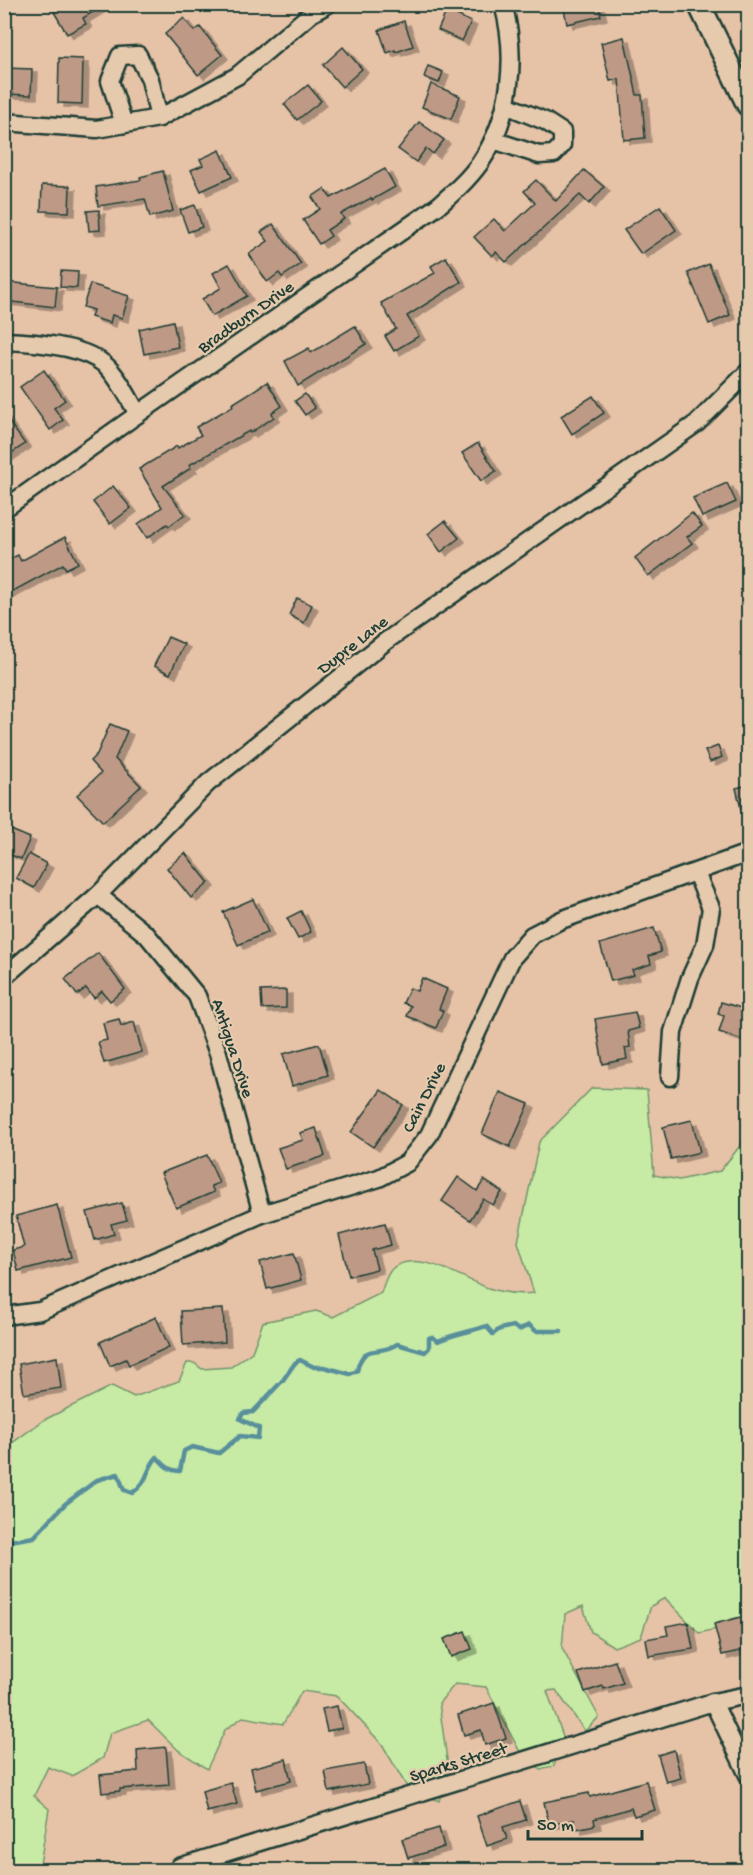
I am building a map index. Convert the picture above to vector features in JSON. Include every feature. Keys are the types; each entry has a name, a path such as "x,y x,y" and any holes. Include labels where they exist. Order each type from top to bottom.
{"main road":[{"path":"699,4 748,105"}],"street":[{"path":"4,122 97,129 159,118 237,76 312,13 328,4"},
{"name":"Bradburn Drive","path":"4,509 438,206 468,178 493,140 506,105 511,57 503,4"},
{"path":"124,124 110,81 120,56 138,56 150,79 159,118"},
{"path":"493,140 539,155 554,154 562,145 562,132 545,121 506,105"},
{"path":"4,341 66,348 87,353 105,364 138,414"},
{"name":"Dupre Lane","path":"5,977 98,895 208,783 386,641 697,423 748,372"},
{"name":"Cain Drive","path":"4,1316 40,1311 262,1214 379,1178 407,1163 429,1135 512,958 532,935 561,920 748,853"},
{"path":"670,1077 674,1032 690,978 705,945 711,908 696,873"},
{"name":"Antigua Drive","path":"98,895 147,935 197,996 218,1053 262,1214"},
{"name":"Sparks Street","path":"179,1867 713,1702 748,1695"},
{"path":"713,1702 748,1775"}],"green space":[{"path":"592,1088 647,1090 654,1175 679,1180 720,1171 748,1136 748,1622 699,1633 665,1598 651,1606 641,1637 614,1647 591,1632 583,1606 565,1614 562,1648 599,1717 585,1731 556,1690 547,1691 563,1736 554,1766 541,1770 520,1752 486,1687 455,1684 439,1703 448,1767 439,1801 407,1787 382,1744 337,1696 302,1691 283,1724 243,1717 225,1730 207,1769 178,1750 148,1720 110,1733 103,1758 72,1776 48,1767 34,1796 49,1809 39,1870 5,1870 4,1449 44,1420 112,1386 134,1397 179,1381 187,1363 194,1363 202,1369 231,1367 252,1352 263,1322 316,1311 333,1317 381,1293 391,1270 403,1263 415,1261 427,1263 500,1291 516,1294 534,1293 518,1242 539,1142"}],"building":[{"path":"66,4 106,4 83,18 86,24 67,34 54,12"},
{"path":"563,4 598,4 601,16 567,24"},
{"path":"447,10 471,22 462,41 438,30"},
{"path":"184,18 194,31 200,27 222,55 198,75 165,34"},
{"path":"404,21 413,46 387,53 379,30"},
{"path":"624,37 637,95 642,95 645,138 624,140 619,79 610,81 601,43"},
{"path":"343,47 362,69 342,87 323,65"},
{"path":"59,58 83,59 82,104 58,103"},
{"path":"428,66 443,72 439,83 424,77"},
{"path":"4,68 32,69 31,95 4,94"},
{"path":"431,84 460,96 451,119 422,107"},
{"path":"308,85 321,101 297,120 284,104"},
{"path":"419,122 444,140 433,154 426,148 416,162 398,149"},
{"path":"220,150 232,177 201,191 191,170 203,165 200,159"},
{"path":"385,169 395,187 341,214 344,219 327,230 331,236 319,244 303,220 320,209 312,197 324,189 331,198"},
{"path":"584,170 604,187 589,204 580,195 506,262 496,252 492,256 474,237 494,219 505,231 535,203 524,191 536,180 556,201"},
{"path":"163,171 173,211 150,217 145,199 98,206 96,187 141,180 140,177"},
{"path":"42,185 70,186 69,212 41,211"},
{"path":"195,205 202,227 188,232 180,210"},
{"path":"660,206 676,230 641,254 624,230"},
{"path":"99,210 100,230 89,231 87,211"},
{"path":"273,224 301,264 282,277 279,273 267,282 249,254 268,241 261,232"},
{"path":"446,257 461,282 407,316 419,336 394,351 385,336 396,329 381,303 435,273 431,266"},
{"path":"229,264 247,296 212,316 202,299 221,288 213,273"},
{"path":"709,264 730,315 709,324 688,273"},
{"path":"61,271 78,272 77,288 60,287"},
{"path":"4,282 57,287 55,307 4,301"},
{"path":"90,284 129,296 122,318 112,315 110,323 91,317 93,310 83,307"},
{"path":"173,321 178,347 144,354 139,329"},
{"path":"355,326 366,344 298,386 285,361 309,348 311,353"},
{"path":"44,370 65,400 54,408 63,420 50,430 20,387"},
{"path":"267,382 282,406 272,413 274,417 250,433 249,431 189,465 191,468 163,486 185,514 147,538 138,524 162,507 139,469 177,446 178,448 201,435 196,427 233,406 232,404"},
{"path":"305,394 315,408 305,415 295,401"},
{"path":"593,396 604,413 572,434 561,416"},
{"path":"4,415 25,444 4,458"},
{"path":"478,443 496,471 481,481 462,453"},
{"path":"727,483 736,502 702,517 693,498"},
{"path":"113,486 131,508 110,524 93,502"},
{"path":"692,513 702,526 687,537 692,543 648,576 635,558"},
{"path":"445,521 459,538 441,552 428,534"},
{"path":"65,537 78,563 66,569 63,564 4,596 4,562 18,555 21,561"},
{"path":"297,598 312,605 304,623 289,615"},
{"path":"168,637 184,644 170,674 154,666"},
{"path":"110,724 127,731 115,759 141,786 103,822 77,795 101,773 90,761 97,754"},
{"path":"718,746 722,757 710,762 705,751"},
{"path":"748,785 748,820 744,821 736,788"},
{"path":"4,827 30,838 21,859 4,852"},
{"path":"185,853 209,883 191,898 167,868"},
{"path":"29,854 47,864 34,888 16,878"},
{"path":"253,899 268,932 238,945 223,912"},
{"path":"301,911 311,932 298,939 287,918"},
{"path":"654,928 661,952 649,956 651,964 632,970 634,975 611,981 600,944"},
{"path":"98,953 125,989 110,1001 102,991 94,998 86,988 77,995 65,979"},
{"path":"422,978 447,989 439,1009 443,1011 436,1028 407,1016 411,1006 403,1003 410,988 417,991"},
{"path":"286,990 286,1008 262,1009 261,991"},
{"path":"721,1002 748,1010 748,1042 719,1032 724,1016 718,1014"},
{"path":"635,1012 639,1028 628,1031 630,1047 625,1048 627,1059 603,1064 595,1019"},
{"path":"119,1019 121,1026 134,1022 142,1052 104,1063 98,1042 107,1040 103,1023"},
{"path":"319,1044 328,1075 292,1086 283,1054"},
{"path":"381,1090 403,1105 373,1147 351,1132"},
{"path":"500,1092 529,1104 510,1147 482,1134"},
{"path":"692,1120 700,1152 671,1159 663,1127"},
{"path":"316,1128 325,1156 286,1169 278,1148 303,1140 300,1133"},
{"path":"207,1155 219,1183 211,1186 214,1192 176,1208 161,1173"},
{"path":"458,1177 477,1191 484,1180 502,1192 493,1205 483,1199 470,1220 442,1201"},
{"path":"122,1203 127,1220 111,1224 114,1234 95,1240 87,1212"},
{"path":"57,1205 71,1257 18,1271 13,1250 24,1247 16,1216"},
{"path":"385,1223 391,1245 372,1250 377,1269 349,1276 339,1235"},
{"path":"294,1253 301,1280 267,1289 260,1262"},
{"path":"223,1309 225,1342 183,1345 181,1311"},
{"path":"156,1317 169,1347 129,1365 126,1359 110,1366 100,1342"},
{"path":"57,1357 61,1388 24,1394 19,1364"},
{"path":"748,1615 748,1649 722,1655 714,1624"},
{"path":"688,1622 693,1649 649,1656 646,1639 668,1635 666,1626"},
{"path":"465,1631 472,1649 451,1657 444,1639"},
{"path":"615,1661 623,1683 585,1692 578,1673"},
{"path":"494,1703 506,1738 485,1745 481,1730 464,1735 458,1715"},
{"path":"337,1706 342,1728 327,1731 322,1709"},
{"path":"166,1747 169,1785 120,1789 120,1791 102,1793 100,1775 138,1771 137,1750"},
{"path":"674,1750 681,1778 666,1782 658,1755"},
{"path":"286,1759 291,1781 256,1790 251,1768"},
{"path":"364,1764 368,1784 329,1792 325,1771"},
{"path":"646,1781 655,1810 634,1816 631,1808 594,1819 595,1825 576,1829 574,1820 549,1825 544,1802 589,1793 590,1797"},
{"path":"231,1783 237,1804 207,1812 202,1791"},
{"path":"520,1801 526,1820 503,1827 507,1839 487,1846 477,1816"},
{"path":"439,1828 444,1847 408,1858 402,1839"}],"waterway":[{"path":"4,1542 34,1537 65,1504 97,1480 118,1474 124,1490 132,1493 141,1485 157,1457 170,1469 180,1471 184,1451 192,1447 219,1453 240,1436 258,1438 259,1428 240,1419 243,1413 253,1412 300,1360 314,1367 324,1367 350,1374 357,1371 363,1356 397,1344 425,1352 429,1348 429,1338 432,1337 438,1341 486,1326 493,1334 500,1329 513,1326 519,1330 529,1325 536,1331 561,1331"}]}
